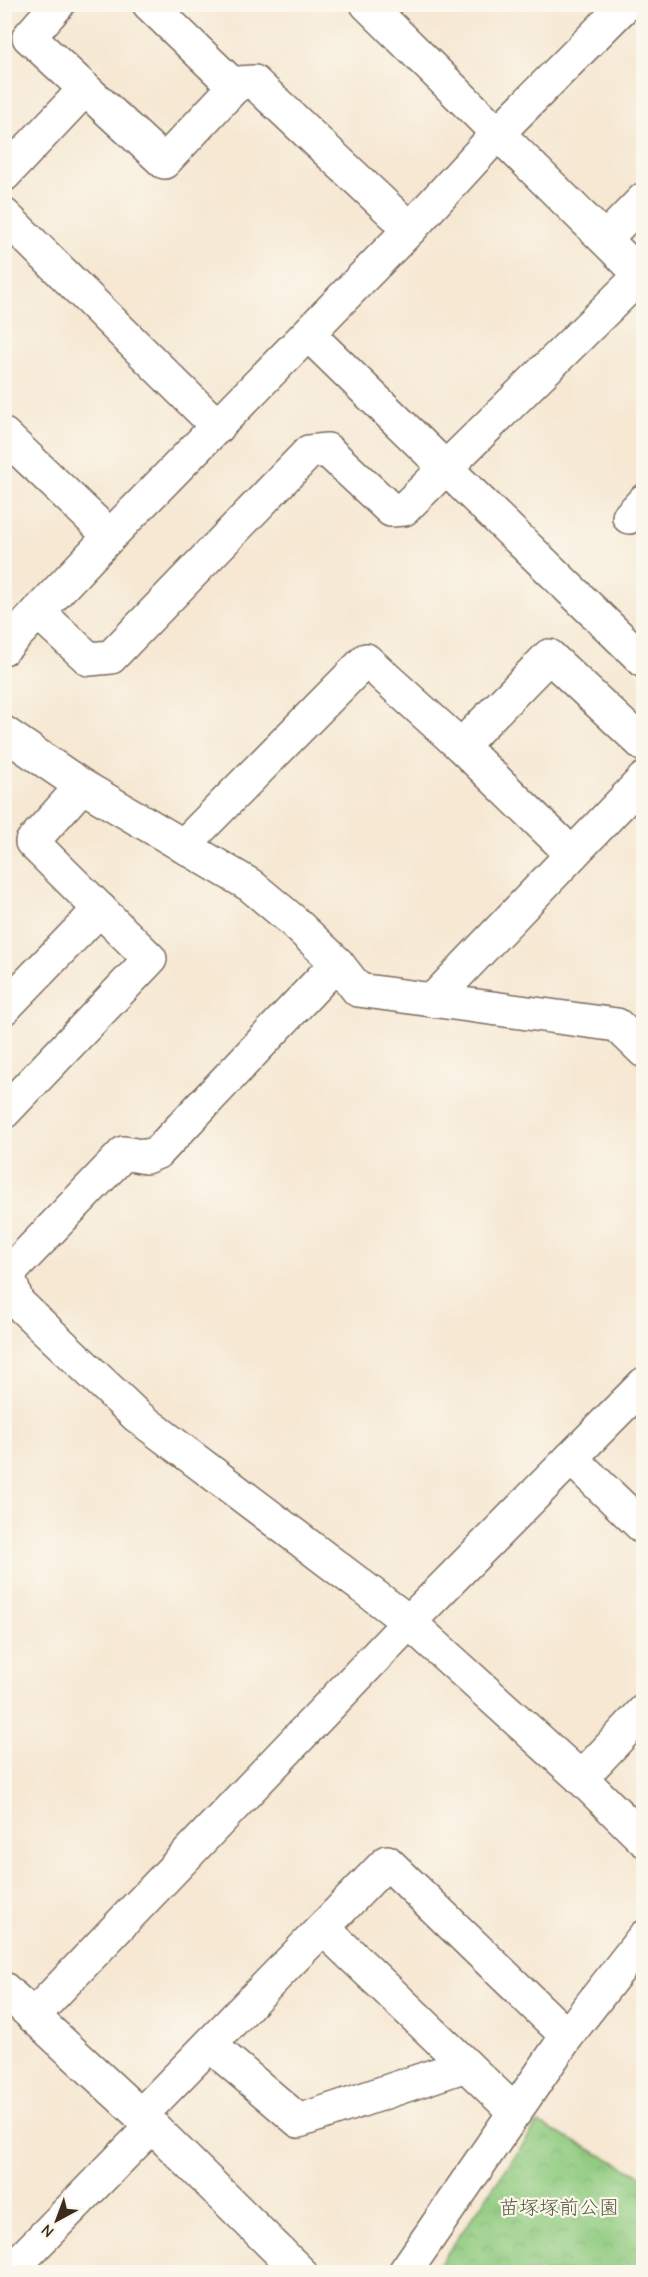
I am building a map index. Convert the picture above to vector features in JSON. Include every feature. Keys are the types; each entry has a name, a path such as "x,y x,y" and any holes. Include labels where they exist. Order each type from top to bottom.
{"street":[{"path":"58,4 29,37 164,162 238,83 254,82 410,229"},
{"path":"149,4 235,87"},
{"path":"38,612 89,659 111,657 309,452 327,450 391,510 404,509 642,276 367,4"},
{"path":"4,648 110,536 410,229 498,133 626,4"},
{"path":"4,175 85,89"},
{"path":"605,239 644,199"},
{"path":"4,215 218,427"},
{"path":"308,334 644,661"},
{"path":"4,435 110,536"},
{"path":"462,746 549,656 644,745"},
{"path":"183,846 366,660 462,746 573,854"},
{"path":"4,733 82,786 250,885 292,920 337,963 358,990 617,1025 644,1051"},
{"path":"433,1000 644,779"},
{"path":"4,1112 150,959 32,842 82,786"},
{"path":"4,1008 100,909"},
{"path":"337,963 158,1152 147,1157 124,1153 6,1269 16,1302 138,1416 409,1622 581,1778 644,1840"},
{"path":"33,2016 409,1622 644,1384"},
{"path":"571,1458 644,1528"},
{"path":"581,1778 644,1712"},
{"path":"7,2272 146,2121 210,2045 387,1862 567,2036"},
{"path":"323,1928 515,2112"},
{"path":"405,2272 567,2036 644,1937"},
{"path":"4,1989 146,2121 300,2272"},
{"path":"210,2045 299,2121 466,2065"}],"green space":[{"name":"苗塚塚前公園","path":"538,2123 643,2176 643,2272 434,2272"}]}
